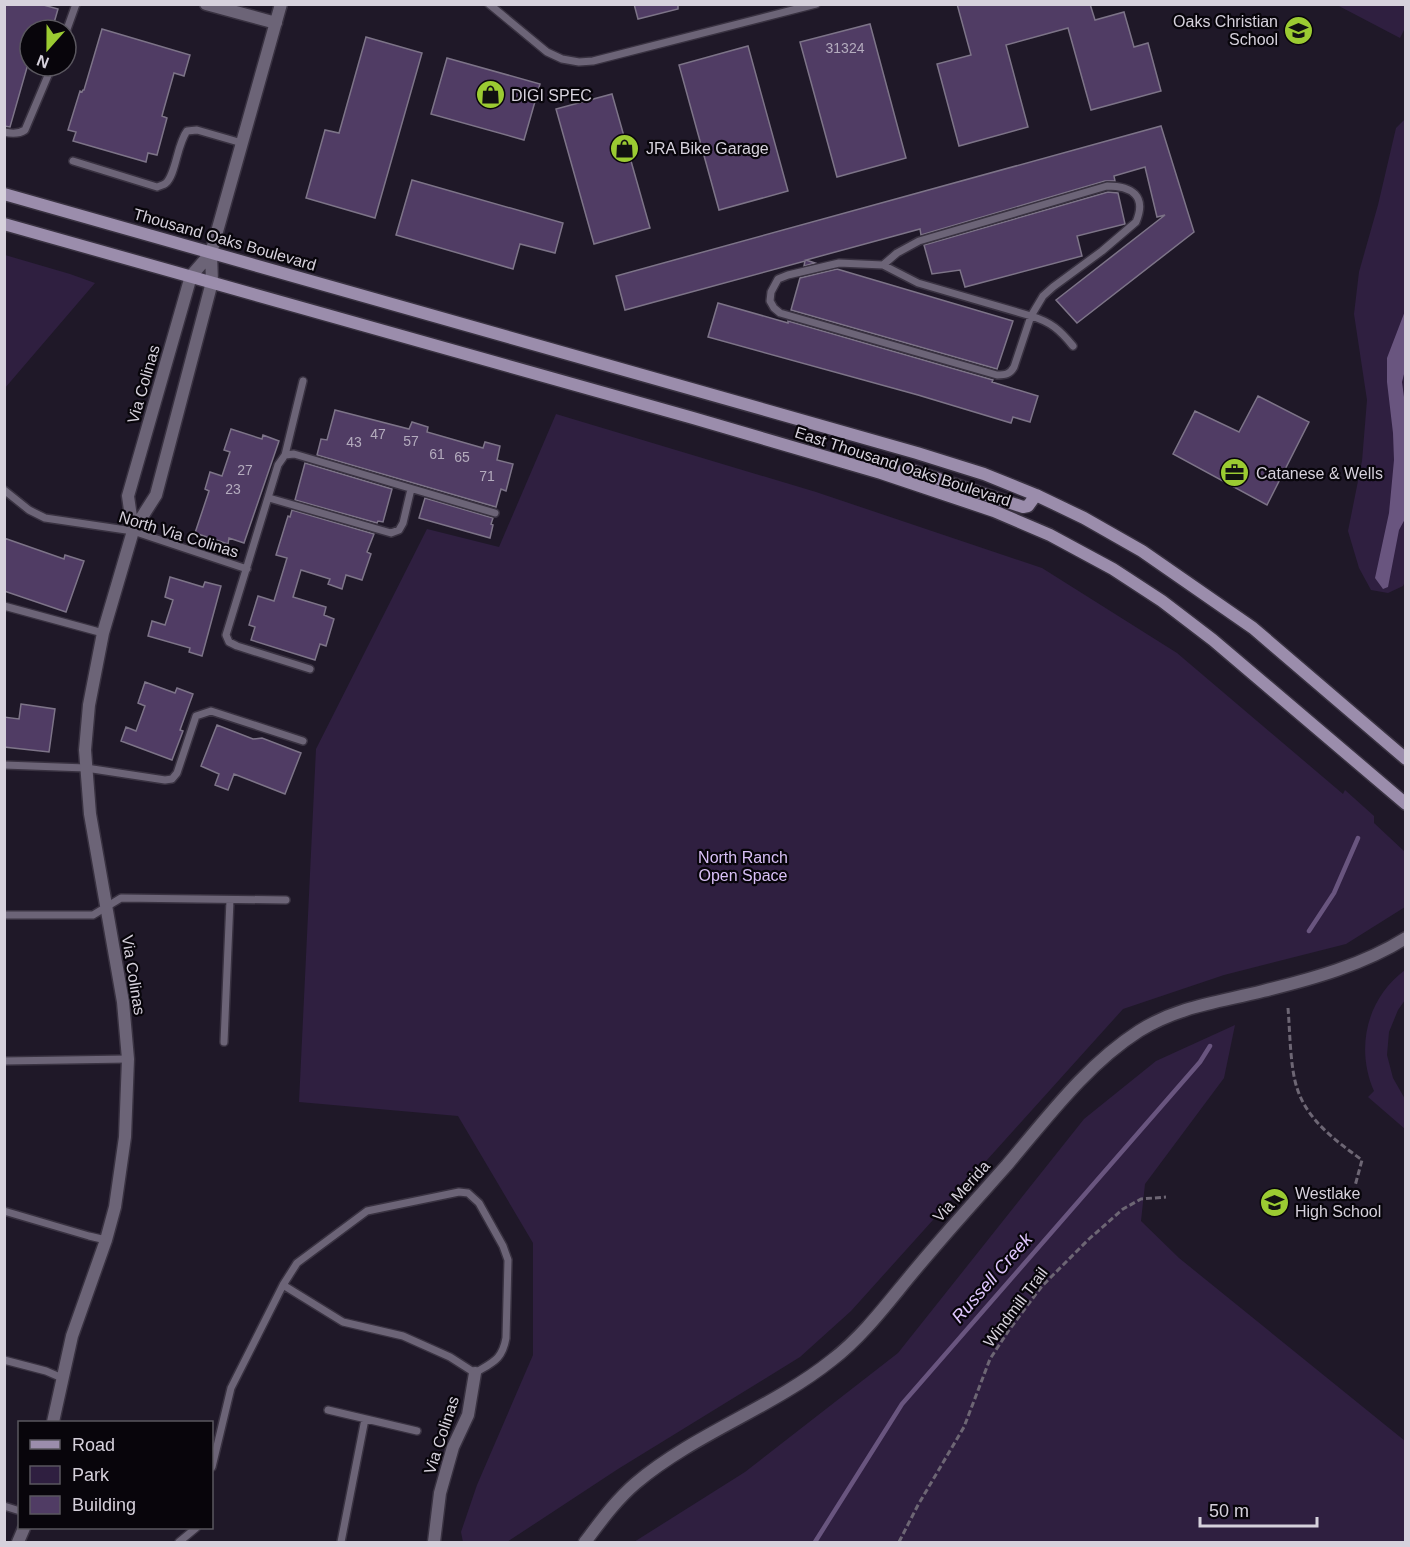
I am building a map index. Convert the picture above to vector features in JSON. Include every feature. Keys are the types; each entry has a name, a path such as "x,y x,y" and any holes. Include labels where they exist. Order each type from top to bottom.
{"main road":[{"name":"Thousand Oaks Boulevard","path":"4,194 436,316"},
{"path":"4,224 212,282"},
{"name":"East Thousand Oaks Boulevard","path":"212,282 693,418 881,474 994,511 1050,536 1113,569 1162,601 1213,640 1406,804"},
{"name":"East Thousand Oaks Boulevard","path":"436,316 917,453 984,474 1036,495 1084,518 1142,551 1253,628 1406,759"},
{"path":"881,474 911,470 1023,507 1028,506 1036,495"}],"street":[{"path":"206,4 276,23"},
{"name":"Via Colinas","path":"53,1421 72,1336 106,1240 115,1207 125,1137 128,1059 123,1002 90,814 85,750 89,705 103,633 133,531 156,495 212,282 211,253 281,4"},
{"name":"Via Colinas","path":"133,531 128,496 191,276 211,253"},
{"name":"Via Merida","path":"585,1542 621,1497 669,1459 773,1400 833,1359 878,1313 1068,1094 1097,1063 1125,1041 1168,1017 1201,1005 1262,992 1320,976 1360,961 1406,938"},
{"name":"Via Colinas","path":"434,1542 440,1493 453,1448 468,1415 476,1373"}],"lane":[{"path":"489,4 547,52 562,59 579,62 593,61 816,4"},
{"path":"4,132 11,134 25,130 47,78"},
{"path":"73,161 157,187 165,184 170,178 183,137 188,131 197,130 242,143"},
{"path":"883,265 897,253 919,241 1107,186 1121,186 1132,190 1139,200 1139,215 1136,222 1053,287 1036,305 1031,316 1014,367 1010,373 1004,375 997,375 780,313 770,302 771,292 778,279 788,275 839,263 883,265 918,283 1031,316 1053,325 1073,346"},
{"name":"North Via Colinas","path":"303,381 285,455 278,465 226,635 229,642 237,646 310,669"},
{"path":"285,455 294,454 495,513"},
{"path":"268,498 391,533 399,530 403,523 411,489"},
{"name":"North Via Colinas","path":"4,490 29,510 45,518 133,531 247,569"},
{"path":"4,606 103,633"},
{"path":"4,765 86,768 165,780 172,779 177,773 196,716 211,711 303,741"},
{"path":"4,915 93,915 121,898 286,900"},
{"path":"224,1042 230,900"},
{"path":"4,1061 128,1059"},
{"path":"213,1463 231,1388 283,1285 297,1263 367,1211 459,1192 468,1193 479,1203 503,1246 508,1260 504,1349 499,1358 476,1373 450,1357 403,1336 343,1322 283,1285"},
{"path":"4,1211 106,1240"},
{"path":"4,1360 46,1371 62,1378"},
{"path":"328,1410 417,1431"},
{"path":"341,1542 365,1419"},
{"path":"179,1542 194,1529"}],"path":[{"path":"1288,1008 1296,1086 1303,1103 1320,1126 1362,1160 1355,1186"},
{"name":"Windmill Trail","path":"899,1542 964,1427 990,1359 1042,1286 1089,1239 1124,1209 1142,1199 1166,1197"}],"green space":[{"path":"1337,5 1405,5 1405,28 1400,38"},
{"path":"1405,119 1406,579 1403,586 1388,593 1371,590 1359,568 1348,531 1362,461 1367,400 1354,314 1359,272 1396,128"},
{"path":"5,255 95,283 5,388"},
{"name":"North Ranch Open Space","path":"556,414 816,492 1042,568 1177,653 1343,794 1345,790 1374,816 1374,823 1405,852 1405,907 1346,944 1224,975 1123,1009 851,1311 800,1357 618,1469 507,1542 463,1542 461,1532 477,1485 533,1355 533,1243 458,1116 299,1102 316,749 427,529 499,547"},
{"path":"1405,970 1405,1000 1389,1032 1387,1055 1393,1078 1405,1099 1405,1129 1368,1097 1374,1091 1368,1075 1365,1041 1373,1009 1392,981"},
{"path":"1235,1025 1224,1078 1145,1184 1141,1221 1179,1258 1405,1441 1405,1542 634,1542 745,1472 898,1353 1084,1119 1156,1061"}],"shaded area":[{"path":"1405,311 1405,370 1402,382 1406,412 1405,519 1399,530 1388,587 1383,589 1375,578 1389,513 1394,460 1387,358"}],"building":[{"path":"4,4 40,4 58,9 55,18 18,18 18,78 24,78 10,127 4,126"},
{"path":"634,4 678,4 678,9 638,19"},
{"path":"957,4 1090,4 1095,20 1124,12 1134,47 1148,43 1161,91 1091,110 1068,28 1006,45 1028,127 959,146 937,64 971,55"},
{"path":"870,24 906,158 837,177 800,42"},
{"path":"102,29 190,55 184,76 174,73 162,116 167,118 157,155 148,153 146,162 73,141 76,132 68,130 80,91 84,90"},
{"path":"366,37 422,53 375,218 306,198 325,130 339,133"},
{"path":"748,46 788,191 719,210 679,65"},
{"path":"447,58 540,84 524,140 431,114"},
{"path":"612,94 650,228 594,244 556,109"},
{"path":"1161,126 1194,232 1077,323 1056,300 1165,215 1157,217 1145,167 1114,176 1115,181 1105,181 921,235 920,229 806,260 815,263 804,266 805,261 625,310 616,276"},
{"path":"412,180 563,223 555,253 520,244 513,269 396,235"},
{"path":"1108,192 1118,193 1125,224 1077,236 1082,256 965,287 960,270 932,274 924,245"},
{"path":"837,269 1013,321 997,369 791,310 800,278"},
{"path":"718,303 993,380 992,382 1038,396 1030,422 1013,417 1011,423 708,337"},
{"path":"1258,396 1309,422 1267,505 1173,454 1195,411 1239,432"},
{"path":"335,410 409,429 412,422 428,427 427,432 483,448 485,442 500,446 497,460 513,464 506,491 501,489 496,507 317,455 321,439 327,440"},
{"path":"231,429 262,439 263,435 279,441 244,543 229,538 228,544 195,533 209,491 205,489 210,472 222,476 230,452 224,450"},
{"path":"305,463 392,489 383,522 378,521 377,523 295,500"},
{"path":"425,498 493,518 490,538 419,518"},
{"path":"292,510 374,534 367,552 371,554 362,580 346,575 342,589 328,584 330,579 301,570 293,597 326,607 324,615 334,619 326,646 320,644 315,660 251,640 255,627 249,625 258,596 274,601 287,558 276,555"},
{"path":"4,538 64,559 65,555 84,561 66,612 4,591"},
{"path":"170,577 203,587 205,582 221,586 202,656 189,652 190,648 148,636 152,621 165,625 173,600 165,597"},
{"path":"145,682 175,693 177,688 193,694 172,760 121,741 126,727 136,731 145,706 138,703"},
{"path":"21,704 55,709 49,752 4,747 4,717 19,719"},
{"path":"217,725 253,739 262,738 301,753 285,794 234,774 228,790 215,785 219,774 201,766"}],"waterway":[{"name":"Russell Creek","path":"1309,931 1334,893 1358,838"},
{"name":"Russell Creek","path":"815,1542 902,1404 1200,1062 1210,1046"}],"place":[{"name":"Oaks Christian School","path":"1299,30"},
{"name":"DIGI SPEC","path":"490,95"},
{"name":"JRA Bike Garage","path":"625,148"},
{"name":"Catanese & Wells","path":"1235,473"},
{"name":"Westlake High School","path":"1274,1202"}]}
